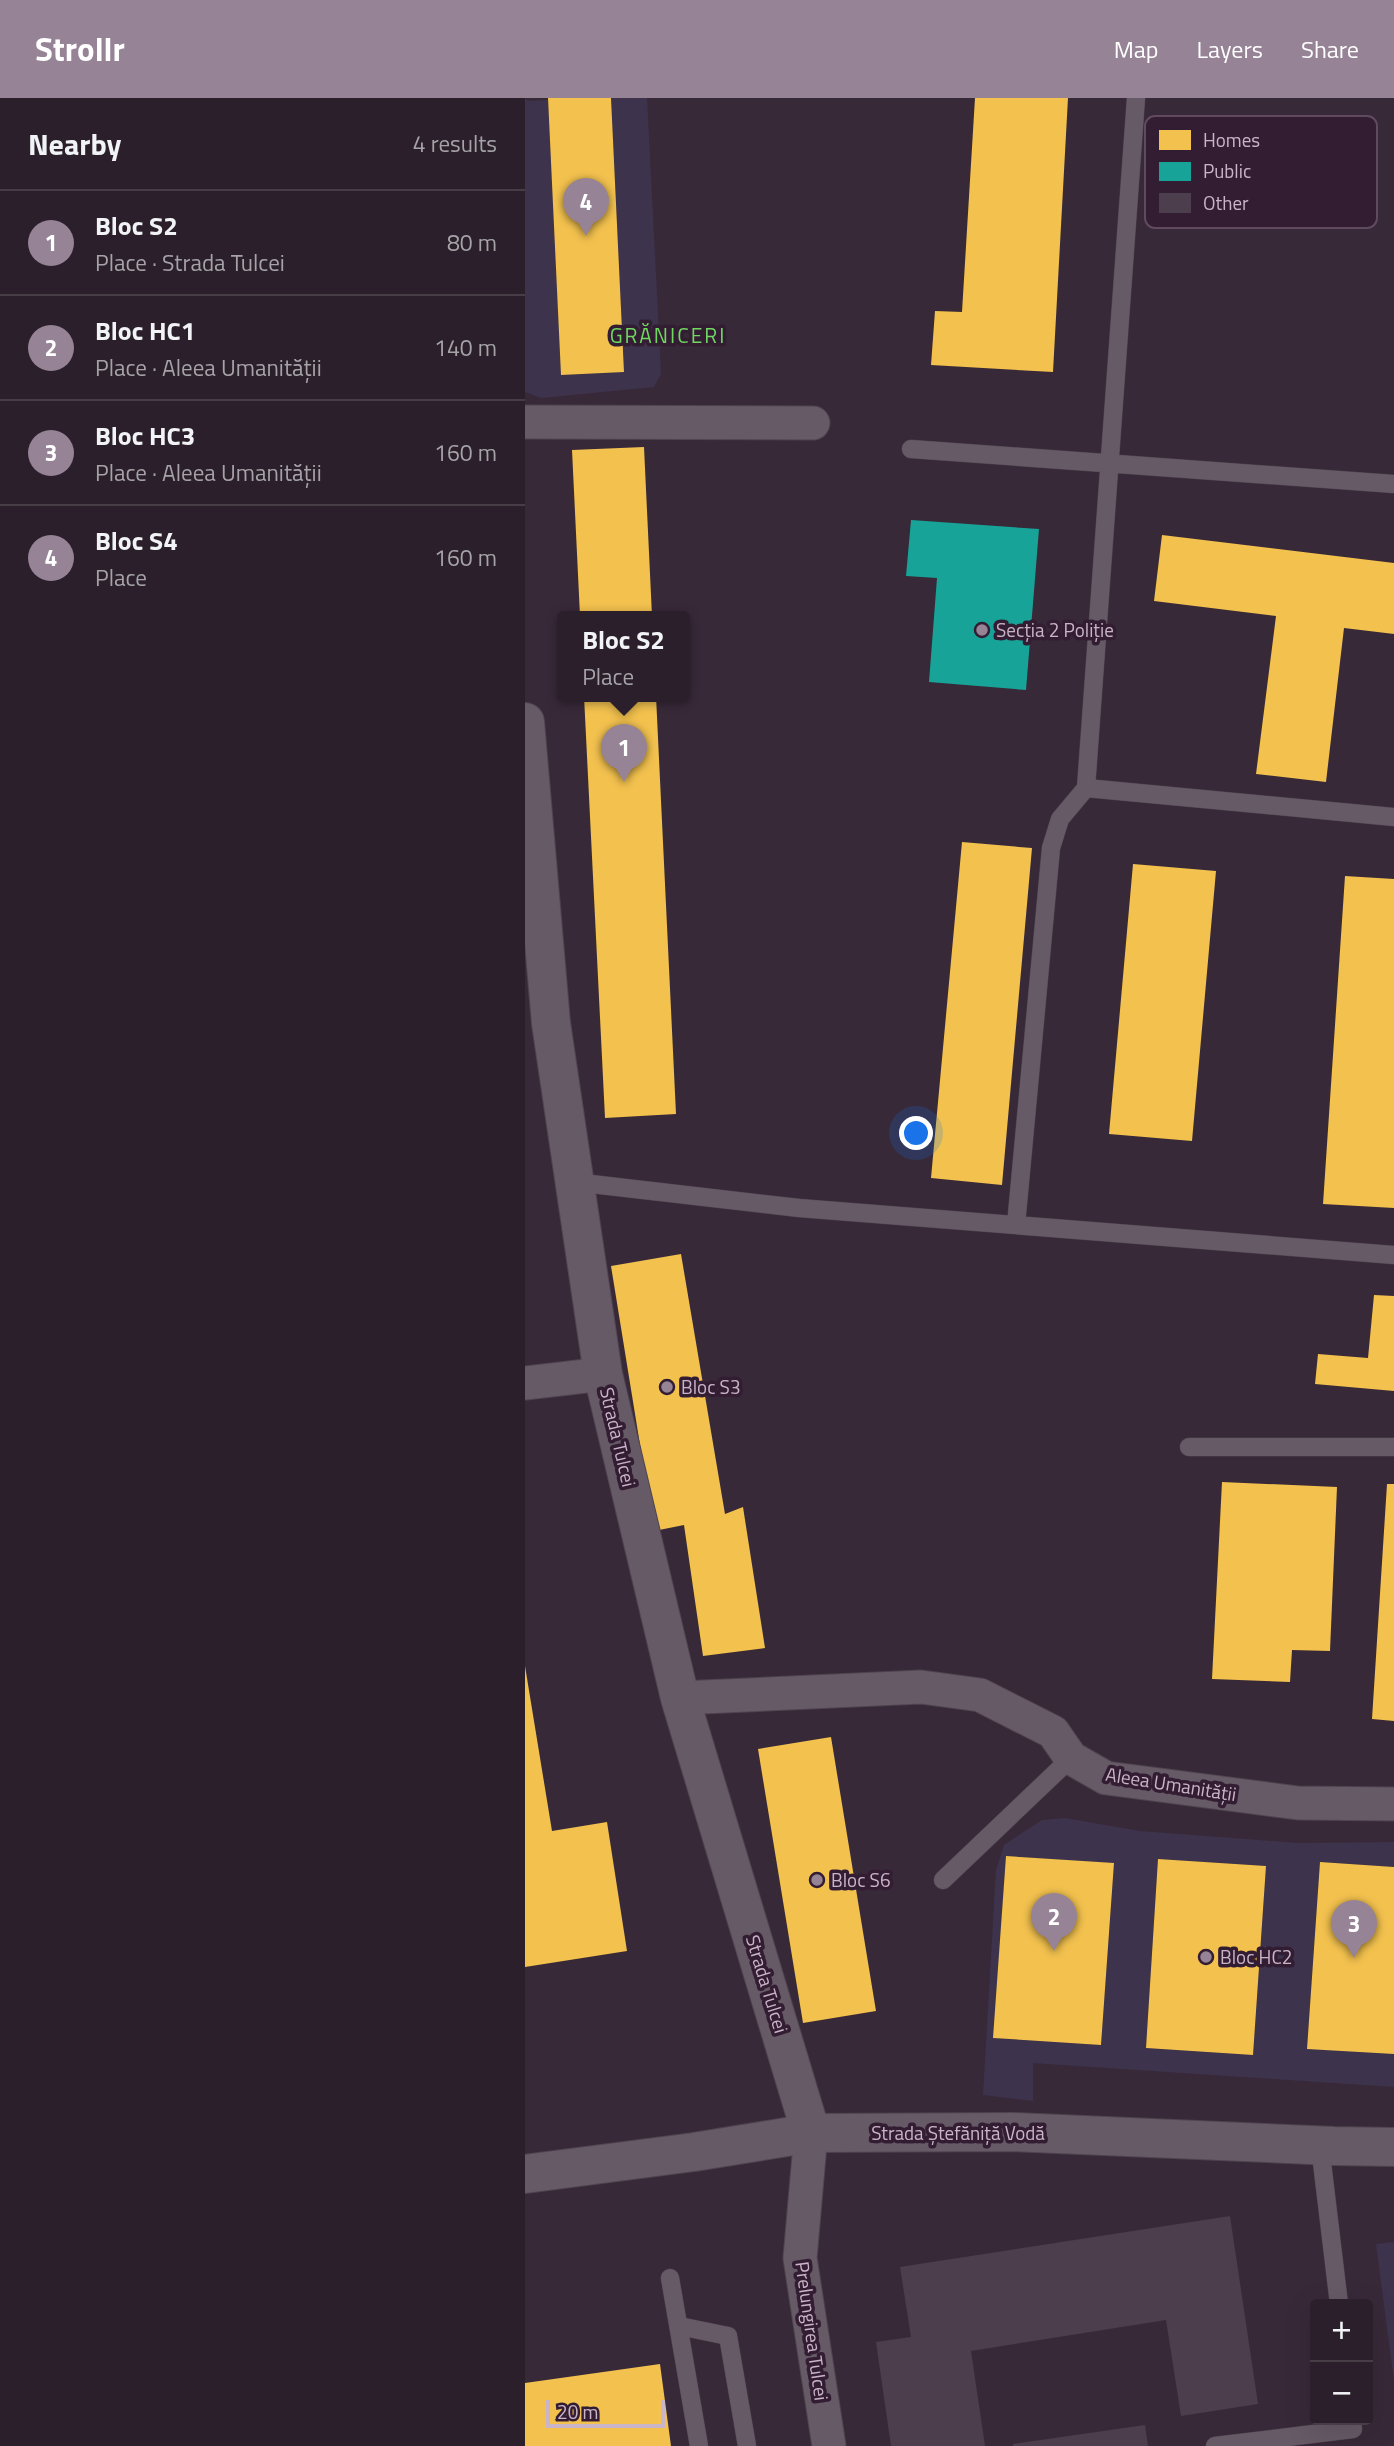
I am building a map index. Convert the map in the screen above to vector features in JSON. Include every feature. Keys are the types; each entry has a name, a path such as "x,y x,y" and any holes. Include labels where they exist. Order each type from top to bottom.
{"street":[{"path":"525,422 813,424"},
{"name":"Strada Tulcei","path":"525,722 531,859 551,1023 603,1374 680,1698 811,2133"},
{"path":"525,1383 603,1374"},
{"name":"Aleea Umanității","path":"680,1698 921,1687 980,1695 1053,1732 1071,1758 1106,1778 1298,1803 1394,1804"},
{"name":"Strada Ștefăniță Vodă","path":"525,2174 694,2152 811,2133 1013,2132 1394,2147"},
{"name":"Prelungirea Tulcei","path":"811,2133 800,2258 829,2446"}],"lane":[{"path":"1016,1225 1051,848 1060,819 1086,788 1136,98"},
{"path":"911,449 1394,484"},
{"path":"1086,788 1394,817"},
{"path":"574,1182 799,1208 1394,1255"},
{"path":"1189,1447 1394,1447"},
{"path":"943,1880 1071,1758"},
{"path":"1321,2146 1338,2299"},
{"path":"670,2278 699,2446"},
{"path":"679,2326 728,2336 747,2446"},
{"path":"1215,2446 1353,2430 1352,2425"}],"shaded area":[{"path":"525,98 528,101 548,100 562,375 624,371 611,98 647,98 661,374 654,387 541,398 525,392"},
{"path":"1065,1818 1140,1831 1299,1843 1394,1842 1394,1867 1320,1862 1307,2048 1394,2054 1394,2087 1033,2063 1033,2101 983,2095 996,1870 1004,1845 1042,1820","holes":["1006,1856 1114,1864 1101,2045 994,2038","1158,1859 1266,1866 1253,2055 1146,2048"]},
{"path":"1394,2242 1394,2381 1376,2244"}],"building: Homes":[{"path":"548,98 611,98 624,372 561,375"},
{"path":"975,98 1068,98 1053,372 931,365 935,311 962,312"},
{"path":"644,447 652,611 580,611 572,450"},
{"path":"1162,535 1394,563 1394,634 1344,628 1326,782 1256,774 1276,616 1154,601"},
{"path":"584,702 656,702 676,1114 605,1118"},
{"path":"962,842 1032,848 1002,1185 931,1178"},
{"path":"1133,864 1216,871 1192,1141 1109,1134"},
{"path":"1345,876 1394,879 1394,1208 1323,1204"},
{"name":"Bloc S3","path":"681,1254 725,1514 743,1507 765,1648 703,1656 684,1525 654,1531 611,1266"},
{"path":"1374,1295 1394,1296 1394,1391 1315,1384 1318,1354 1368,1358"},
{"path":"1222,1482 1337,1487 1330,1651 1292,1650 1290,1682 1212,1679"},
{"path":"1387,1484 1394,1484 1394,1721 1372,1719"},
{"path":"525,1666 552,1831 607,1822 627,1951 525,1967"},
{"name":"Bloc S6","path":"831,1737 876,2011 803,2023 758,1749"},
{"path":"1006,1856 1114,1863 1101,2045 993,2038"},
{"name":"Bloc HC2","path":"1158,1859 1266,1866 1253,2055 1146,2048"},
{"path":"1320,1862 1394,1867 1394,2054 1307,2049"},
{"path":"660,2364 671,2446 525,2446 525,2383"}],"building: Public":[{"name":"Secția 2 Poliție","path":"911,520 1039,529 1026,690 929,682 937,578 906,576"}],"building: Other":[{"path":"1230,2216 1258,2404 1181,2416 1166,2320 971,2351 985,2446 891,2446 876,2342 911,2337 900,2267"},
{"path":"1145,2425 1148,2446 1013,2446 1013,2444"}],"place":[{"name":"Bloc S4","path":"586,236"},
{"name":"Secția 2 Poliție","path":"982,630"},
{"name":"Bloc S2","path":"624,782"},
{"name":"Bloc S3","path":"667,1387"},
{"name":"Bloc S6","path":"817,1880"},
{"name":"Bloc HC1","path":"1054,1951"},
{"name":"Bloc HC2","path":"1206,1957"},
{"name":"Bloc HC3","path":"1354,1958"}],"district":[{"name":"GRĂNICERI","path":"668,336"}]}
